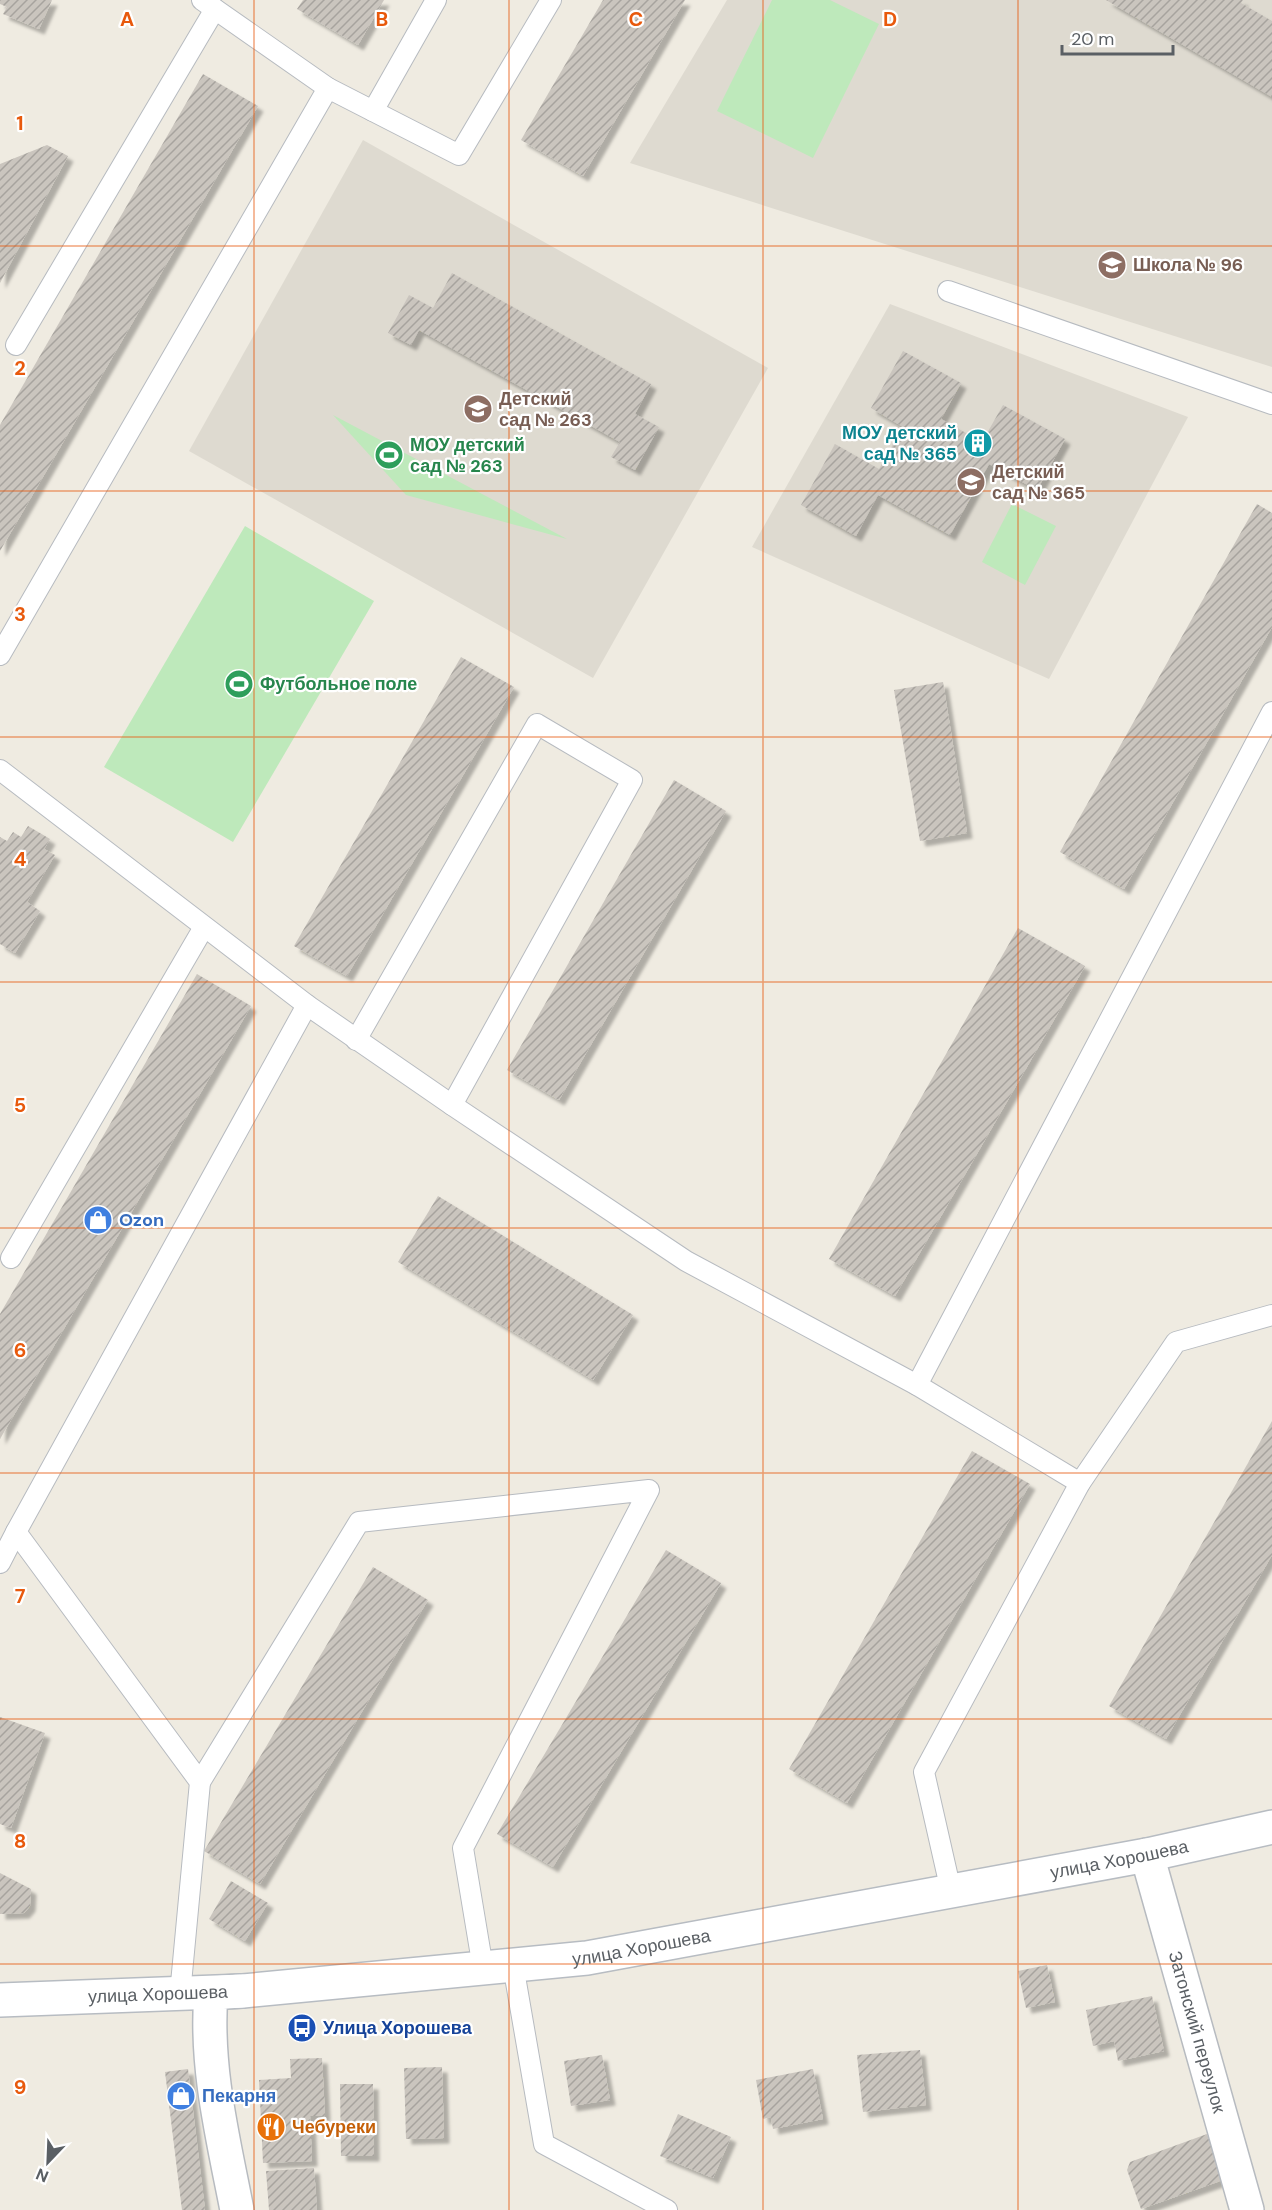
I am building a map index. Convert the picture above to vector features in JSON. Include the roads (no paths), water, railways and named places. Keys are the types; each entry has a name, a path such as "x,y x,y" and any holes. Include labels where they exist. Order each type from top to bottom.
{"main road":[{"name":"улица Хорошева","path":"0,2000 243,1991 587,1958 1147,1855 1272,1827"},
{"name":"Затонский переулок","path":"1147,1855 1247,2210"},
{"path":"237,2210 213,2081 208,2031 211,1993 243,1991"}],"lane":[{"path":"373,111 436,0"},
{"path":"15,345 209,4 328,87 459,155 551,0"},
{"path":"0,656 328,87"},
{"path":"948,291 1272,404"},
{"path":"917,1385 1272,712"},
{"path":"356,1040 537,724 632,780 452,1105"},
{"path":"0,770 204,927 356,1040 686,1260 917,1385 1080,1483"},
{"path":"11,1258 204,927"},
{"path":"0,1563 307,1005"},
{"path":"951,1891 924,1772 1080,1483 1176,1342 1272,1315"},
{"path":"180,1994 200,1782 359,1522 649,1490 463,1848 498,1966 544,2144 667,2210"},
{"path":"16,1532 200,1782"}],"place":[{"name":"Школа № 96","path":"1112,265"},
{"name":"Детский сад № 263","path":"478,409"},
{"name":"МОУ детский сад № 365","path":"978,443"},
{"name":"МОУ детский сад № 263","path":"389,455"},
{"name":"Детский сад № 365","path":"971,482"},
{"name":"Футбольное поле","path":"239,684"},
{"name":"Ozon","path":"98,1220"},
{"name":"Улица Хорошева","path":"302,2028"},
{"name":"Пекарня","path":"181,2096"},
{"name":"Чебуреки","path":"271,2127"}]}
